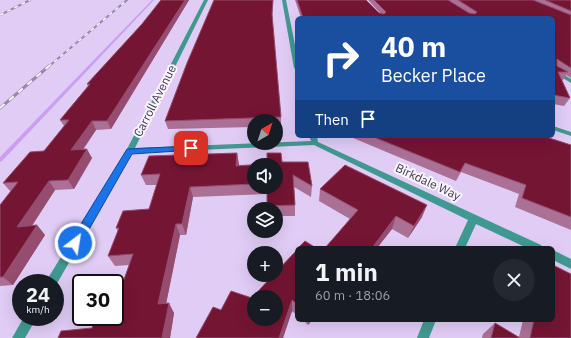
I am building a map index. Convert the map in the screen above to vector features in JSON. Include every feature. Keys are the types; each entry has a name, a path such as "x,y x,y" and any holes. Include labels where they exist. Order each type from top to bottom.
{"street":[{"name":"Carroll Avenue","path":"56,274 130,151 206,0"},
{"path":"284,0 295,58"},
{"path":"555,71 571,81"},
{"path":"555,129 571,134"},
{"path":"130,151 314,140"},
{"name":"Birkdale Way","path":"314,140 533,246"},
{"path":"461,246 474,218"},
{"path":"555,256 571,264"},
{"path":"423,338 429,322"},
{"path":"18,338 25,326"}],"building":[{"path":"161,0 185,0 107,121 92,121 71,150 87,149 68,180 49,181 17,227 37,225 3,277 0,277 0,205 18,182 3,183 30,152 44,151 69,120 60,120 90,84 87,84 142,24"},
{"path":"214,0 273,0 272,14 281,114 247,114 247,118 165,121 187,63"},
{"path":"297,0 366,0 379,13 384,14 386,12 374,0 448,0 469,13 475,14 477,12 458,0 533,0 571,15 571,68 557,59 557,66 568,72 558,72 570,98 555,95 555,16 302,16"},
{"path":"545,0 571,0 571,11"},
{"path":"376,138 549,138 571,145 571,217 522,198 526,185 465,163 460,172"},
{"path":"237,153 236,166 247,165 247,184 190,187 182,224 176,224 158,304 169,303 162,338 58,338 61,331 92,328 93,326 124,326 124,280 133,254 108,256 119,228 116,228 123,211 149,209 160,174 141,175 149,156"},
{"path":"267,153 281,153 282,158 267,158"},
{"path":"283,162 308,162 312,186 293,175 295,205 283,205 283,202 267,202 267,194 283,194"},
{"path":"345,165 427,205 414,226 396,216 374,246 327,246 358,210 320,189"},
{"path":"305,241 313,246 300,246"},
{"path":"295,252 295,302 292,300 279,338 196,338 213,307 221,310 231,291 247,296 247,326 283,326 283,290 259,290 267,282 283,282 283,265"},
{"path":"555,266 571,274 571,338 530,338 534,322 555,322"},
{"path":"495,323 520,338 491,338"}],"waterway":[{"path":"0,160 153,0"}],"railway":[{"path":"0,15 30,0"},
{"path":"48,67 127,0"},
{"path":"0,108 49,66"}],"route":[{"path":"75,243 130,151 191,148"}]}
